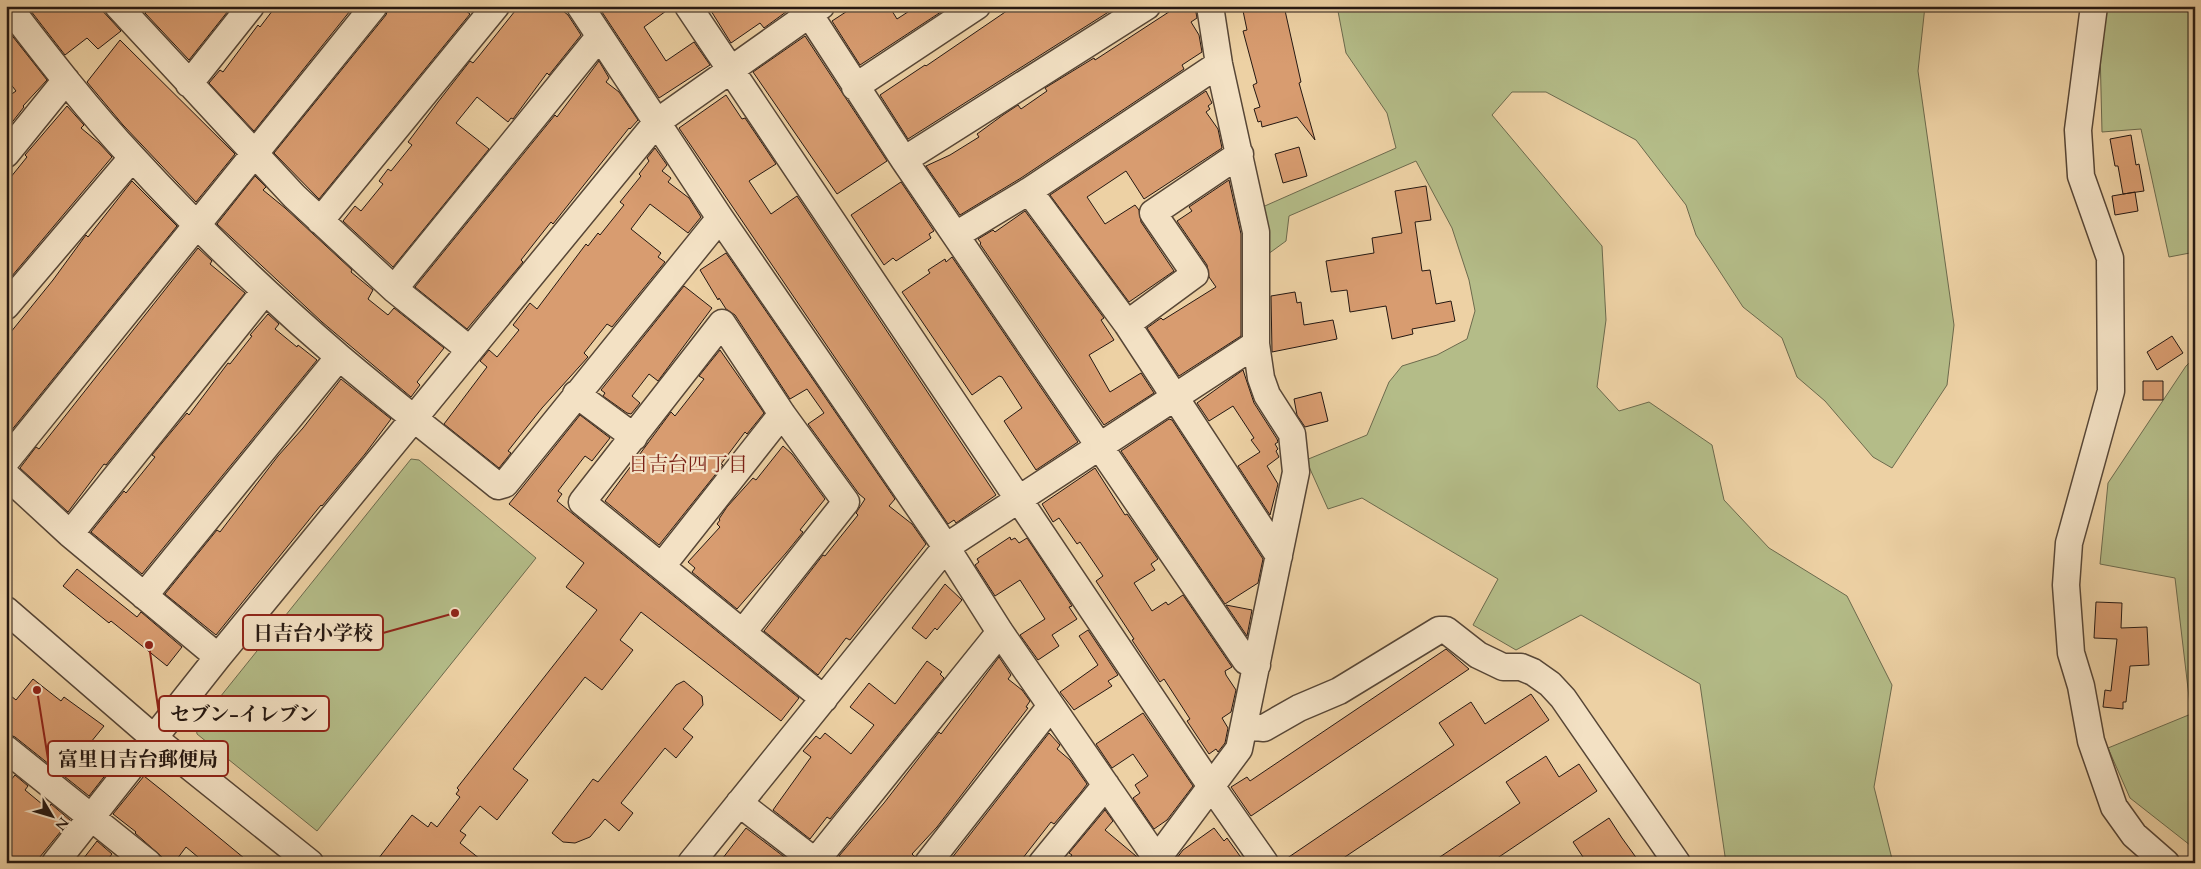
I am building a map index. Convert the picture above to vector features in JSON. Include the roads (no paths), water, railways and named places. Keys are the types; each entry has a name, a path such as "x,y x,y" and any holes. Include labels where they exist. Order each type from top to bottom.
{"street":[{"path":"8,6 66,80 132,158 197,225 265,291 339,357 498,486 504,484 720,218"},
{"path":"189,84 251,6"},
{"path":"6,461 374,6"},
{"path":"320,221 496,6"},
{"path":"580,6 720,218 946,547 1000,632 1106,785 1155,861 1236,756 1246,726 1296,472 1292,434 1267,395 1261,378 1256,344 1256,232 1219,64 1210,6"},
{"path":"688,6 1212,787 1265,863"},
{"path":"855,87 977,6"},
{"path":"904,160 1147,6"},
{"path":"2094,6 2078,130 2081,176 2110,258 2111,392 2069,543 2066,585 2071,653 2081,686 2091,741 2114,807 2134,834 2166,863"},
{"path":"123,8 189,84 256,153 294,196 394,289 470,350"},
{"path":"55,863 218,657 657,122 811,9 855,87 904,160 1246,661 1257,665"},
{"path":"394,289 599,37"},
{"path":"956,235 1029,191 1219,64"},
{"path":"7,150 66,80"},
{"path":"1127,324 1196,274 1153,213 1240,154"},
{"path":"6,306 132,158"},
{"path":"1029,191 1127,324 1279,556"},
{"path":"70,534 265,291"},
{"path":"744,632 846,502 782,414 722,323 634,438 582,502 824,699"},
{"path":"691,863 946,547 1175,399 1256,344"},
{"path":"144,596 339,357"},
{"path":"576,394 634,438"},
{"path":"662,566 782,414"},
{"path":"6,475 70,534 218,657"},
{"path":"6,610 154,738 310,863"},
{"path":"1246,726 1264,728 1299,708 1339,691 1440,630 1446,630 1478,655 1503,667 1521,667 1533,672 1550,684 1563,698 1676,863"},
{"path":"739,804 816,862 1000,632"},
{"path":"928,863 1051,706"},
{"path":"9,756 91,817 148,863"},
{"path":"1042,863 1106,785"}],"place":[{"name":"日吉台小学校","path":"455,613"},
{"name":"セブン-イレブン","path":"149,645"},
{"name":"富里日吉台郵便局","path":"37,690"}],"district":[{"name":"日吉台四丁目","path":"688,464"}]}
